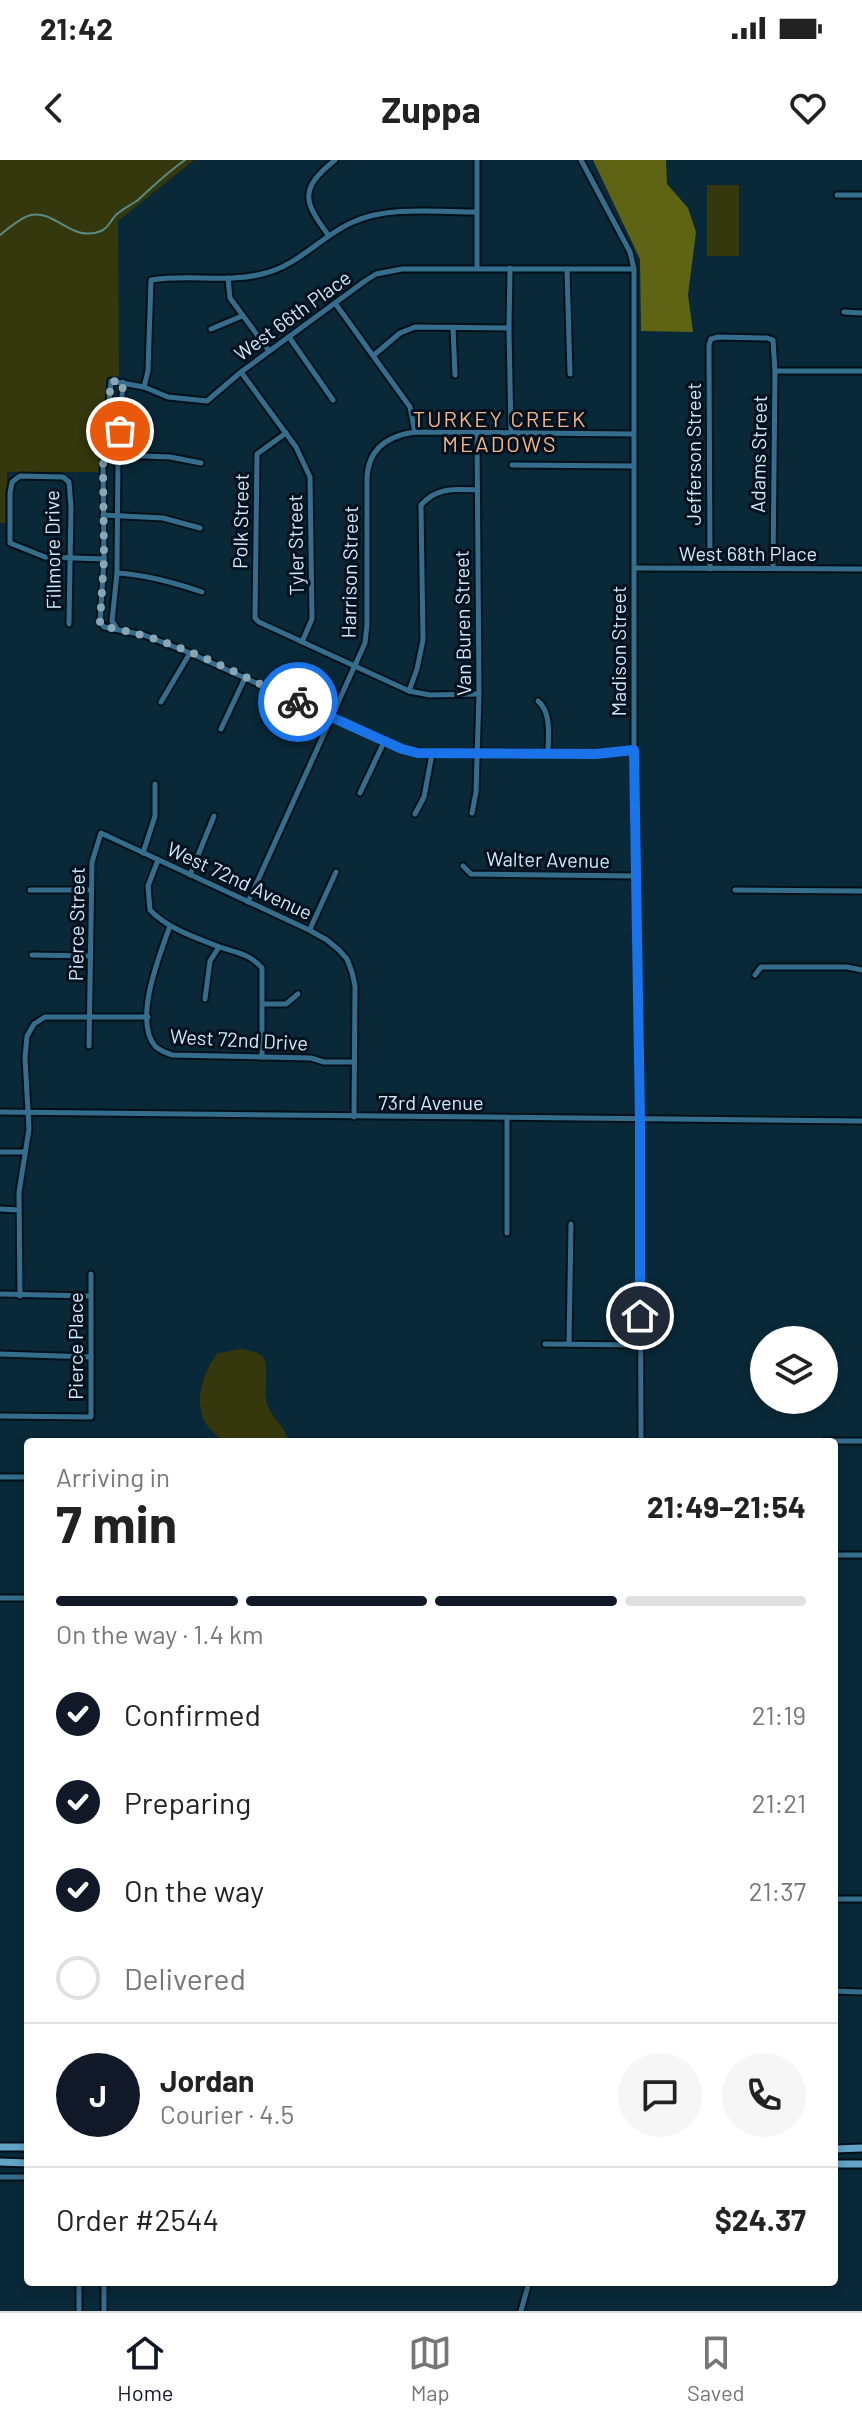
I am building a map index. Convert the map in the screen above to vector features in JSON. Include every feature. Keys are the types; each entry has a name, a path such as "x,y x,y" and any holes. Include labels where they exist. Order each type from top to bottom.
{"main road":[{"path":"0,2147 24,2147"},
{"path":"838,2149 862,2148"},
{"path":"0,2162 24,2163"},
{"path":"838,2164 862,2164"}],"street":[{"path":"329,236 312,213 308,198 317,174 335,160"},
{"path":"477,160 477,268"},
{"name":"Madison Street","path":"581,160 626,243 634,269 634,750 641,1438"},
{"path":"837,195 862,195"},
{"path":"144,387 148,371 151,280 262,274 289,264 354,221 390,213 476,212"},
{"path":"510,268 511,433"},
{"name":"West 66th Place","path":"123,382 168,397 207,401 241,372 376,274 402,269 634,269"},
{"path":"567,269 570,374"},
{"path":"228,278 230,298 269,351"},
{"path":"335,303 410,407 415,432 633,434"},
{"path":"844,312 862,313"},
{"path":"211,329 242,316"},
{"path":"374,355 400,333 415,327 509,328"},
{"path":"453,327 455,375"},
{"path":"289,337 333,400"},
{"name":"Adams Street","path":"711,339 773,340 773,568"},
{"name":"Jefferson Street","path":"710,569 711,339"},
{"path":"775,371 862,371"},
{"name":"Tyler Street","path":"241,372 286,433 310,477 312,619 302,642"},
{"path":"118,628 112,621 117,573 118,455 123,382 111,381 103,465 104,559 100,622 104,627 144,635 190,653 402,749 432,754 596,754 634,750"},
{"name":"Harrison Street","path":"248,902 365,643 367,478 370,457 394,437 415,432"},
{"name":"Polk Street","path":"286,433 257,454 255,618 302,642"},
{"name":"Van Buren Street","path":"472,813 476,792 479,694 477,433"},
{"path":"118,455 170,457 201,463"},
{"path":"512,465 633,466"},
{"name":"Fillmore Drive","path":"69,624 71,558 71,489 69,482 63,477 20,476 12,482 10,493 10,543 45,557 71,558"},
{"path":"409,691 423,640 421,505 447,489 477,490"},
{"path":"103,515 163,518 200,528"},
{"path":"71,558 104,559"},
{"name":"West 68th Place","path":"635,568 862,569"},
{"path":"117,573 178,583 202,592"},
{"path":"302,642 409,691 430,695 479,694"},
{"path":"161,702 190,653"},
{"path":"221,729 245,678"},
{"path":"538,701 544,707 548,721 548,753"},
{"path":"360,793 384,742"},
{"path":"415,814 424,797 432,754"},
{"path":"143,854 155,816 155,784"},
{"path":"190,875 214,816"},
{"name":"West 72nd Avenue","path":"101,833 309,930 339,950 347,959 355,986 353,1062"},
{"name":"Pierce Street","path":"89,1046 92,862 101,833"},
{"path":"158,860 147,897 150,910 158,919 219,947 253,957 262,968 262,1057"},
{"name":"Walter Avenue","path":"463,866 471,874 636,876"},
{"path":"309,930 336,872"},
{"path":"30,890 91,890"},
{"path":"735,890 862,891"},
{"path":"20,1296 19,1210 28,1112 27,1036 34,1024 45,1017 148,1017 153,971 170,926"},
{"path":"205,999 210,961 219,947"},
{"path":"32,955 90,956"},
{"path":"755,975 761,967 847,967 862,970"},
{"path":"263,1004 286,1004 298,994"},
{"name":"West 72nd Drive","path":"148,1017 149,1037 158,1049 172,1055 353,1062"},
{"path":"353,1062 354,1117"},
{"name":"73rd Avenue","path":"0,1112 862,1121"},
{"path":"507,1118 507,1233"},
{"path":"0,1152 25,1152"},
{"path":"0,1209 19,1210"},
{"path":"569,1344 571,1224"},
{"name":"Pierce Place","path":"0,1416 91,1417 91,1274"},
{"path":"0,1294 90,1296"},
{"path":"545,1344 640,1345"},
{"path":"0,1354 91,1357"},
{"path":"838,1441 862,1441"},
{"path":"0,1477 24,1477"},
{"path":"838,1555 862,1555"},
{"path":"0,1598 24,1598"},
{"path":"838,1899 862,1899"},
{"path":"838,1991 862,1992"},
{"path":"0,2177 24,2177"},
{"path":"79,2286 79,2311"},
{"path":"104,2286 104,2311"},
{"path":"521,2311 528,2286"}],"green space":[{"path":"0,160 194,160 118,221 119,376 107,377 101,472 7,472 7,523 0,523"},
{"path":"707,185 739,185 739,256 707,256"},
{"path":"242,1349 258,1353 264,1359 267,1404 287,1438 221,1438 213,1432 205,1422 200,1399 205,1375 218,1353"}],"shaded area":[{"path":"593,160 666,160 667,184 688,208 696,232 688,295 693,332 641,331 640,259"}],"waterway":[{"path":"0,235 31,215 48,217 81,233 101,231 117,214 185,160"}],"way so far":[{"path":"120,431 123,382 111,381 103,465 104,559 100,622 104,627 144,635 190,653 298,702"}],"district":[{"name":"TURKEY CREEK MEADOWS","path":"500,430"}],"route":[{"path":"298,702 402,749 418,753 596,754 634,750 640,1316"}]}
